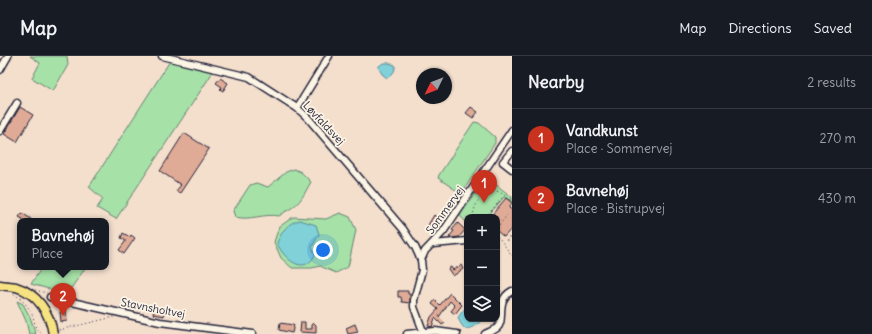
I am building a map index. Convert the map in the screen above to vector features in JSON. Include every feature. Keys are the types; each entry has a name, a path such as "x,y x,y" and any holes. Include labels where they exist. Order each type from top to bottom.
{"main road":[{"path":"0,285 22,289 36,298 46,311 56,332"},
{"path":"0,285 22,294 33,302 45,320 46,333"}],"street":[{"path":"0,70 8,56"},
{"name":"Løvfaldsvej","path":"162,56 249,77 297,108 308,118 398,223 415,247 421,260"},
{"path":"297,108 329,56"},
{"path":"0,131 18,103"},
{"name":"Sommervej","path":"423,331 414,307 414,300 422,270 421,260 425,251 443,232 510,138 512,130"},
{"path":"512,151 503,162 512,169"},
{"path":"433,244 440,242 464,241"},
{"path":"415,247 425,251"},
{"path":"485,334 498,331 502,301 512,291"},
{"name":"Stavnsholtvej","path":"50,297 160,322 253,334"},
{"path":"407,334 423,331 457,334"}],"path":[{"path":"474,214 476,204 486,193 493,191 500,193 510,200 512,198"},
{"path":"489,214 504,196"},
{"path":"500,224 507,215"},
{"path":"504,244 512,234"},
{"path":"500,240 512,256"},
{"path":"498,286 505,297"},
{"path":"7,291 19,297 25,303 30,310 36,329 39,333 46,333"},
{"path":"56,332 117,317"}],"green space":[{"path":"30,56 67,56 68,65 53,91 32,78 40,63"},
{"path":"170,61 211,71 211,75 116,219 97,208 103,199 89,187"},
{"path":"474,122 479,123 495,137 495,143 463,191 460,193 438,178"},
{"path":"294,169 301,172 311,182 296,205 279,216 268,215 246,218 235,217 233,211 250,185 256,183 268,187 286,172"},
{"path":"486,177 512,197 512,202 504,197 490,214 464,214 464,220 460,216"},
{"path":"340,213 350,217 356,230 348,267 336,273 320,266 312,268 292,268 281,258 274,242 279,227 293,217 326,219"},
{"path":"40,270 84,270 67,294 31,284"},
{"path":"17,301 23,304 30,317 36,334 29,334 26,321"}],"water":[{"path":"383,63 395,65 393,73 387,78 382,74 378,67"},
{"path":"300,220 316,225 319,234 312,247 315,255 305,265 294,263 284,254 277,243 288,225"},
{"path":"464,310 464,322 480,322 475,326 465,329 458,318"}],"building":[{"path":"220,78 228,83 223,91 220,89 222,87 216,83"},
{"path":"20,107 33,115 17,142 4,134"},
{"path":"471,107 478,112 473,118 466,113"},
{"path":"184,133 209,149 180,193 176,191 181,185 160,171"},
{"path":"506,198 512,203 509,208 512,210 512,228 504,237 500,234 500,214 493,214"},
{"path":"22,213 30,218 21,218 19,217"},
{"path":"434,215 439,219 433,228 436,230 434,234 430,231 432,228 428,225"},
{"path":"458,223 464,229 464,231 459,237 451,238 449,237 454,231 452,230"},
{"path":"123,233 130,237 131,235 135,238 124,254 119,250 125,242 125,240 121,238"},
{"path":"461,265 463,269 453,276 448,269 451,267 453,270"},
{"path":"398,291 408,291 408,294 410,294 410,303 402,302 401,297 398,297"},
{"path":"450,293 462,305 455,314 451,311 455,306 450,301 439,317 445,323 442,325 435,318 432,327 428,326 431,317 438,309 432,304 435,300 440,305"},
{"path":"154,308 165,310 164,316 153,314"},
{"path":"66,311 67,321 61,322 60,312"},
{"path":"301,322 305,322 305,329 312,329 312,325 314,323 316,325 316,333 300,332"},
{"path":"280,323 294,325 292,333 279,330"},
{"path":"355,324 358,332 348,334 346,328"}],"place":[{"name":"Vandkunst","path":"484,203"},
{"name":"Bavnehøj","path":"63,316"}]}
